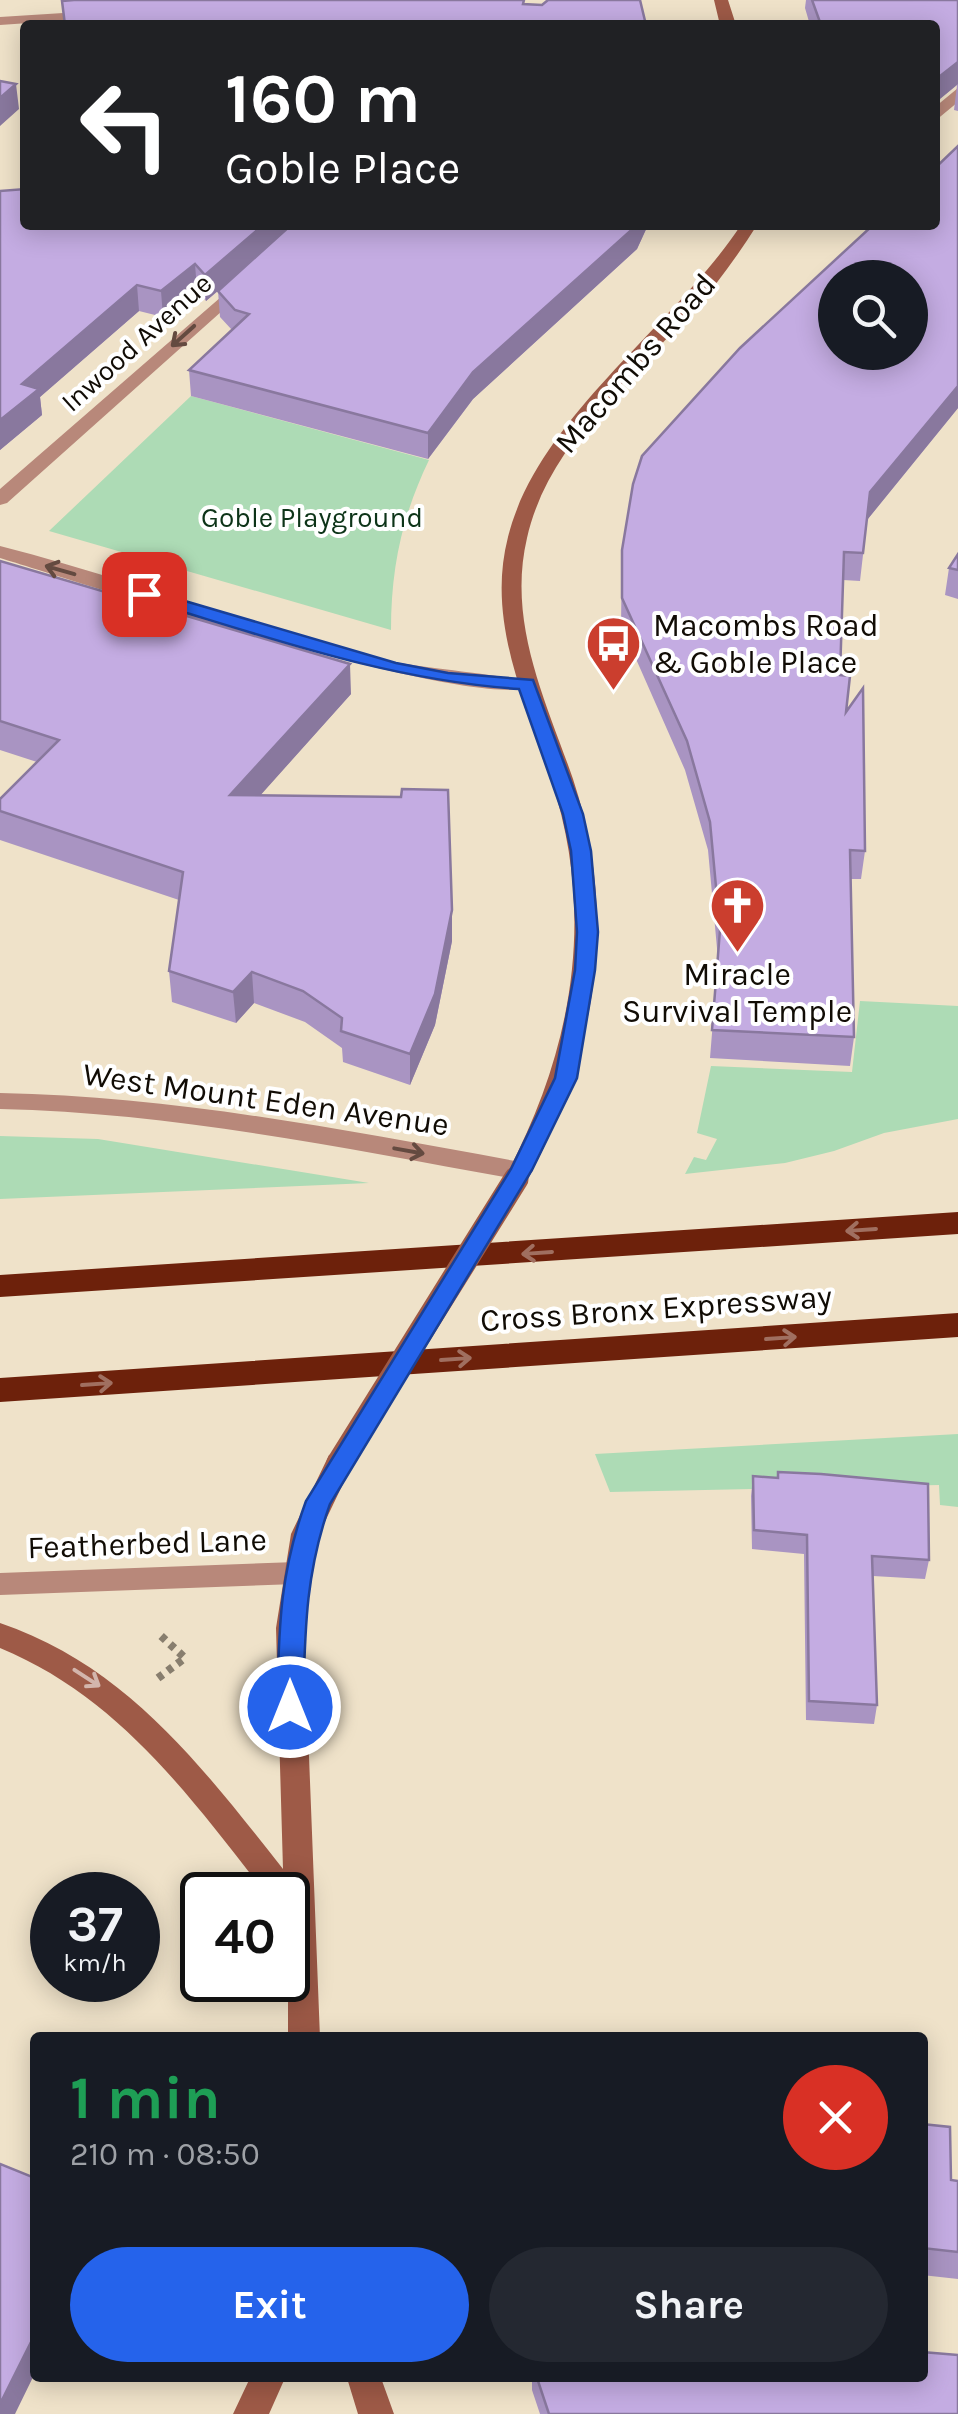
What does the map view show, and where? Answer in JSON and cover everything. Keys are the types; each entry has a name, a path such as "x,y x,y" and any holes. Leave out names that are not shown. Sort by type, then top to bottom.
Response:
{"highway":[{"name":"Cross Bronx Expressway","path":"0,1286 958,1222"},
{"path":"0,1274 188,1276"},
{"name":"Cross Bronx Expressway","path":"0,1390 958,1325"}],"street":[{"path":"0,21 115,14"},
{"path":"940,111 958,92"},
{"name":"Macombs Road","path":"291,1872 290,1628 296,1573 311,1517 340,1463 518,1175 566,1078 577,1030 587,932 581,851 573,814 513,641 510,594 517,538 531,494 558,447 680,317 749,230"},
{"name":"Inwood Avenue","path":"0,499 264,264"},
{"path":"0,552 394,668 448,679 526,684"},
{"name":"West Mount Eden Avenue","path":"0,1102 66,1103 178,1114 518,1175"},
{"name":"Featherbed Lane","path":"0,1584 296,1573"},
{"path":"0,1634 59,1659 132,1710 267,1872"},
{"name":"Macombs Road","path":"301,2002 303,2032"},
{"path":"251,2414 266,2382"},
{"path":"365,2382 376,2414"}],"path":[{"path":"153,1682 184,1658 160,1636"}],"green space":[{"name":"Goble Playground","path":"191,396 429,460 400,543 391,630 49,531"},
{"path":"860,1001 958,1006 958,1119 884,1133 785,1163 685,1174 694,1157 706,1160 717,1139 697,1133 711,1066 852,1072"},
{"path":"0,1136 98,1139 369,1183 0,1199"},
{"path":"958,1434 958,1507 940,1505 939,1485 610,1492 595,1454"}],"building":[{"path":"524,0 523,4 542,5 548,0 640,0 645,20 64,20 62,1"},
{"path":"812,0 958,0 958,62 940,76 940,20 819,20"},
{"path":"0,81 16,84 0,98"},
{"path":"958,146 958,386 870,492 863,553 844,552 840,675 850,676 846,712 863,688 865,851 850,850 854,1037 712,1030 720,930 710,822 687,741 622,598 622,550 642,456 740,348 818,276 818,370 928,370 928,260 835,260 868,230 940,230 940,163"},
{"path":"20,189 20,230 257,230 205,275 195,264 161,291 137,285 22,384 39,389 0,420 0,191"},
{"path":"285,230 631,230 473,372 428,433 189,370 249,314 235,310 218,291"},
{"path":"958,554 958,570 949,568"},
{"path":"0,561 350,664 230,795 401,797 402,789 448,790 452,910 435,994 410,1054 341,1031 342,1018 303,991 252,972 233,992 169,971 183,872 0,811 0,799 59,740 0,721"},
{"path":"778,1472 928,1484 929,1560 872,1556 877,1705 809,1701 807,1535 754,1530 753,1476 778,1478"},
{"path":"928,2125 950,2127 951,2180 958,2181 958,2252 928,2249"},
{"path":"0,2164 30,2176 30,2344 0,2404"},
{"path":"928,2352 958,2355 958,2414 549,2414 538,2382 928,2382"}],"place":[{"name":"Macombs Road & Goble Place","path":"614,692"},
{"name":"Miracle Survival Temple","path":"737,954"}],"route":[{"path":"144,594 422,675 526,684 573,814 581,851 586,891 585,970 566,1078 521,1170 318,1501 300,1551 292,1599 290,1707"}]}
